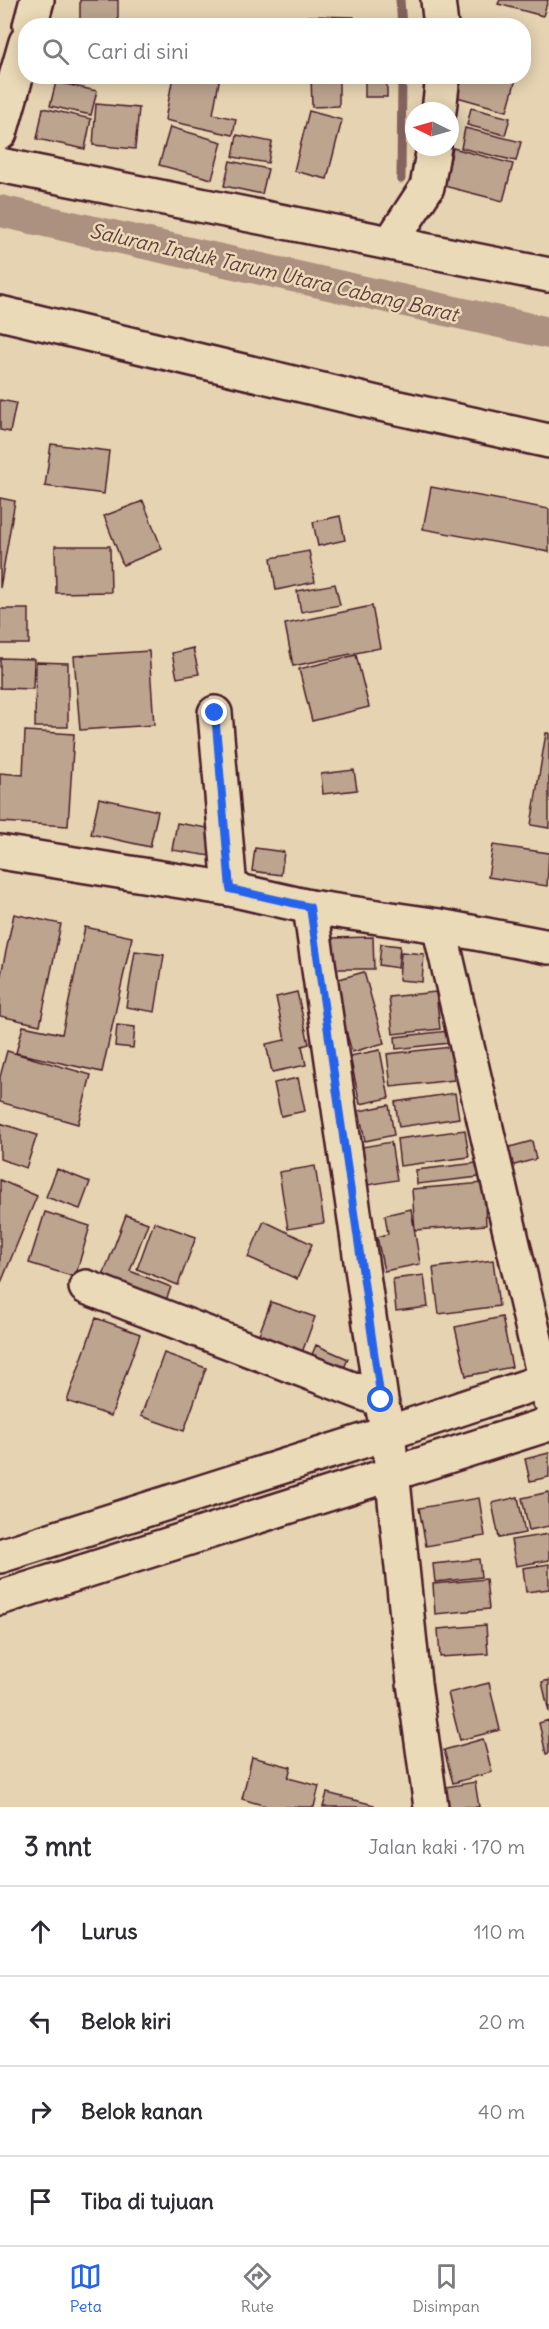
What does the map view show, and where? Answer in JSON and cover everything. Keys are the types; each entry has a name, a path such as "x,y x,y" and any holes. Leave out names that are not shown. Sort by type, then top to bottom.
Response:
{"street":[{"path":"32,18 37,0"},
{"path":"438,0 440,18"},
{"path":"0,133 18,70"},
{"path":"441,102 442,84"},
{"path":"391,242 427,188 432,156"},
{"path":"0,165 549,275"},
{"path":"0,313 385,405 549,441"},
{"path":"215,713 230,889"},
{"path":"0,852 230,889 310,907 440,926 549,947"},
{"path":"310,907 381,1400 388,1433 414,1683 431,1807"},
{"path":"0,1556 388,1433 547,1386 440,926"},
{"path":"86,1287 381,1400"},
{"path":"0,1598 549,1424"}],"building":[{"path":"80,0 118,0 118,18 80,18"},
{"path":"500,0 548,0 543,16 498,4"},
{"path":"309,16 354,17 354,18 309,18"},
{"path":"56,84 97,91 91,115 50,106"},
{"path":"172,84 219,84 213,114 236,119 233,135 165,120"},
{"path":"311,84 339,84 339,106 312,107"},
{"path":"365,84 387,84 387,97 365,97"},
{"path":"461,84 515,84 507,111 457,97"},
{"path":"96,104 139,108 135,149 93,145"},
{"path":"43,108 91,119 85,149 37,139"},
{"path":"471,108 510,118 505,135 467,125"},
{"path":"309,111 342,120 327,179 294,171"},
{"path":"170,127 222,142 212,179 159,165"},
{"path":"465,128 521,142 516,161 461,148"},
{"path":"237,135 272,142 268,163 233,157"},
{"path":"459,150 513,164 503,201 444,186 451,156 459,156"},
{"path":"230,161 268,169 262,194 224,186"},
{"path":"0,400 16,403 10,432 0,430"},
{"path":"51,444 109,451 104,494 45,486"},
{"path":"431,487 549,509 549,552 423,529"},
{"path":"0,498 15,501 0,588"},
{"path":"143,501 162,549 123,565 104,516"},
{"path":"340,516 345,540 318,546 313,522"},
{"path":"55,546 110,546 111,592 56,593"},
{"path":"309,551 315,582 276,590 271,558"},
{"path":"335,584 340,605 301,612 297,591"},
{"path":"372,606 380,648 293,666 285,624"},
{"path":"0,609 29,609 29,644 0,644"},
{"path":"193,648 199,674 177,678 172,653"},
{"path":"149,651 154,725 80,730 74,656"},
{"path":"356,655 369,707 312,721 299,669"},
{"path":"0,658 34,659 33,689 0,688"},
{"path":"36,662 68,663 68,727 35,727"},
{"path":"25,731 74,734 68,826 0,822 0,773 23,775"},
{"path":"546,733 549,733 549,828 531,825"},
{"path":"354,770 357,790 323,794 321,774"},
{"path":"99,798 158,811 150,847 91,834"},
{"path":"177,823 214,829 210,856 172,850"},
{"path":"493,845 549,853 547,886 488,877"},
{"path":"255,848 284,852 281,875 252,871"},
{"path":"14,914 61,924 40,1025 0,1016 0,979"},
{"path":"85,927 132,937 102,1072 16,1053 23,1026 62,1034"},
{"path":"373,937 374,969 330,969 330,938"},
{"path":"381,944 400,946 398,968 379,965"},
{"path":"135,951 164,955 155,1012 126,1007"},
{"path":"401,952 424,954 422,982 399,980"},
{"path":"364,972 384,1043 352,1052 332,981"},
{"path":"297,992 309,1044 302,1046 306,1065 272,1072 266,1044 285,1040 276,997"},
{"path":"436,992 440,1029 393,1034 389,997"},
{"path":"117,1025 135,1027 133,1048 115,1046"},
{"path":"448,1031 449,1043 396,1049 395,1037"},
{"path":"451,1047 454,1080 391,1087 387,1054"},
{"path":"380,1050 389,1098 360,1104 350,1056"},
{"path":"7,1051 91,1075 78,1124 0,1102 0,1077"},
{"path":"298,1078 305,1111 281,1116 274,1083"},
{"path":"455,1093 459,1118 399,1127 395,1102"},
{"path":"389,1105 394,1135 365,1141 359,1111"},
{"path":"0,1123 37,1135 26,1168 0,1159"},
{"path":"465,1130 469,1157 400,1166 397,1139"},
{"path":"532,1141 536,1159 511,1166 506,1148"},
{"path":"391,1142 397,1180 368,1185 362,1147"},
{"path":"477,1163 479,1177 417,1184 416,1170"},
{"path":"315,1166 324,1223 288,1229 279,1172"},
{"path":"57,1169 90,1182 80,1209 46,1197"},
{"path":"0,1180 37,1196 0,1285"},
{"path":"484,1183 486,1225 415,1230 412,1189"},
{"path":"411,1209 420,1264 384,1271 377,1237 388,1234 385,1215"},
{"path":"45,1212 90,1226 75,1277 29,1263"},
{"path":"126,1215 148,1223 130,1271 171,1287 163,1308 100,1284"},
{"path":"264,1221 312,1244 297,1279 248,1257"},
{"path":"154,1222 196,1237 178,1285 137,1269"},
{"path":"493,1260 499,1306 439,1314 433,1268"},
{"path":"424,1275 428,1307 396,1311 393,1279"},
{"path":"271,1302 315,1317 300,1358 256,1342"},
{"path":"502,1317 512,1367 466,1376 455,1327"},
{"path":"96,1318 140,1334 111,1416 67,1401"},
{"path":"316,1345 348,1359 340,1377 308,1364"},
{"path":"164,1353 206,1368 184,1431 141,1416"},
{"path":"549,1453 549,1477 530,1481 525,1459"},
{"path":"549,1492 549,1526 529,1530 522,1498"},
{"path":"518,1497 525,1533 499,1538 492,1503"},
{"path":"479,1498 485,1536 426,1546 419,1508"},
{"path":"549,1534 549,1560 516,1566 511,1540"},
{"path":"479,1559 481,1577 435,1582 433,1564"},
{"path":"549,1564 549,1589 526,1592 523,1568"},
{"path":"486,1579 489,1609 435,1614 433,1584"},
{"path":"486,1625 488,1654 440,1657 438,1629"},
{"path":"549,1680 549,1712 542,1682"},
{"path":"489,1683 500,1730 460,1740 448,1693"},
{"path":"549,1720 549,1753 546,1754 539,1723"},
{"path":"483,1739 492,1772 453,1783 444,1750"},
{"path":"252,1757 291,1767 288,1778 319,1786 314,1807 269,1807 242,1799"},
{"path":"475,1782 479,1807 437,1807 434,1789"},
{"path":"327,1793 374,1805 373,1807 323,1807"}],"waterway":[{"path":"400,0 401,18"},
{"path":"401,179 402,84"},
{"name":"Saluran Induk Tarum Utara Cabang Barat","path":"0,211 549,333"}],"route":[{"path":"215,713 230,889 310,907 381,1400"}]}
